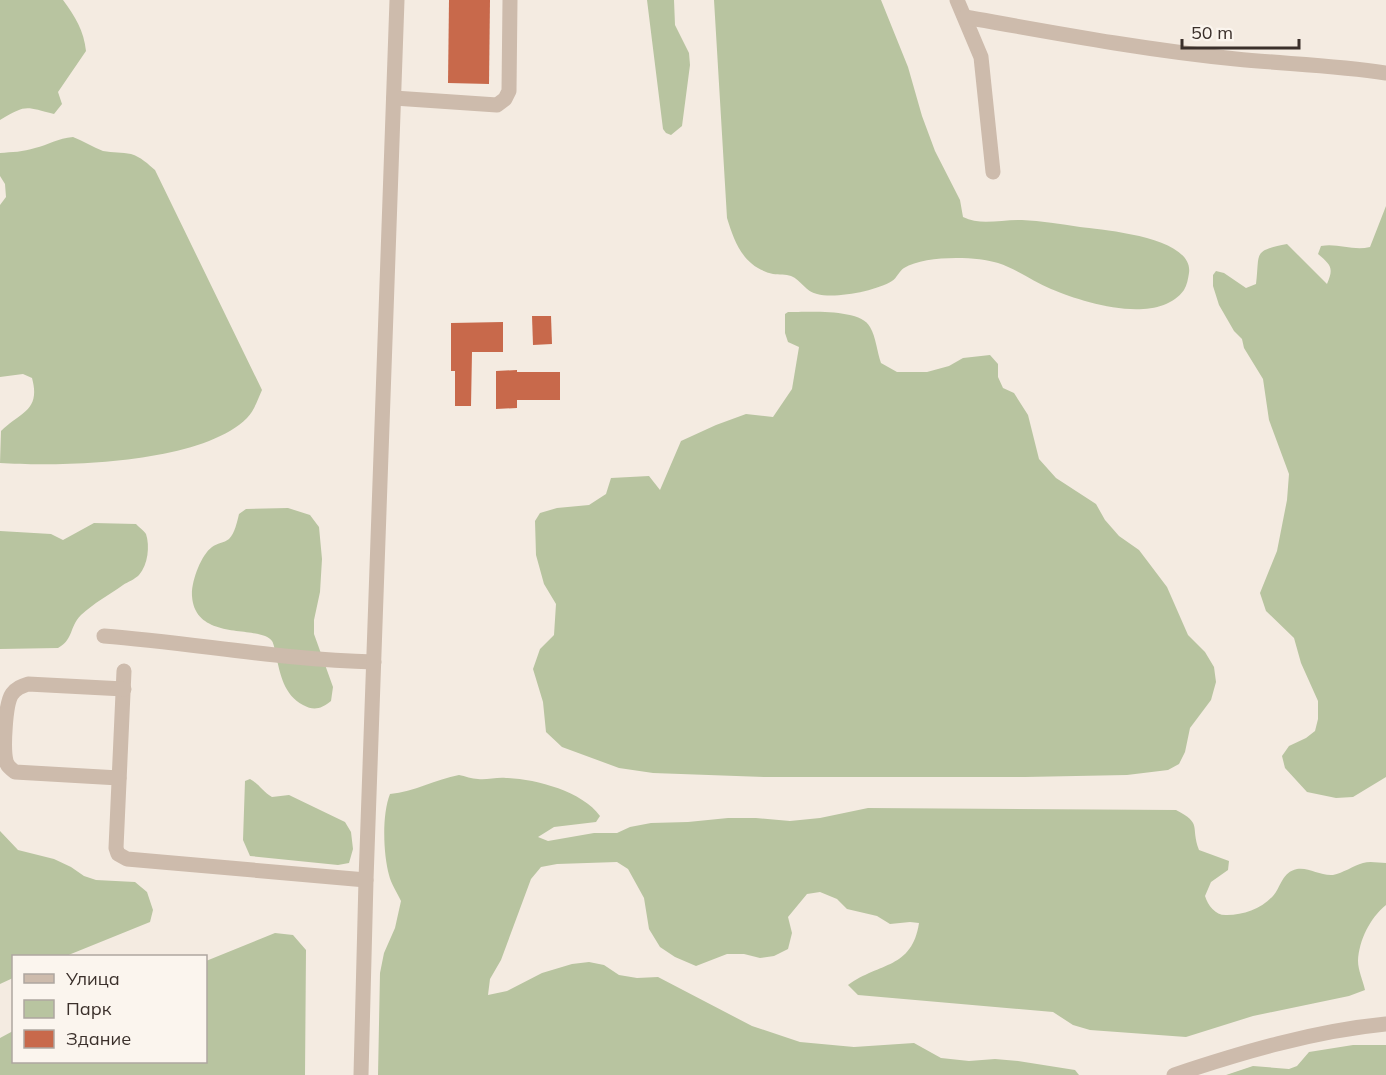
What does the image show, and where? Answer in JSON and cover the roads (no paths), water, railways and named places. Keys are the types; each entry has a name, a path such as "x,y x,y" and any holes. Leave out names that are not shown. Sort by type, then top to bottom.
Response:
{"street":[{"path":"361,1075 397,0"},
{"path":"394,98 497,105 505,99 509,91 510,0"},
{"path":"957,0 981,57 993,172"},
{"path":"965,17 1181,53 1386,73"},
{"path":"104,636 322,659 374,662"},
{"path":"124,671 116,848 118,854 122,857 366,880"},
{"path":"119,778 15,772 6,760 6,718 7,704 12,693 20,686 28,684 124,689"},
{"path":"1174,1075 1228,1057 1300,1038 1386,1024"}]}
